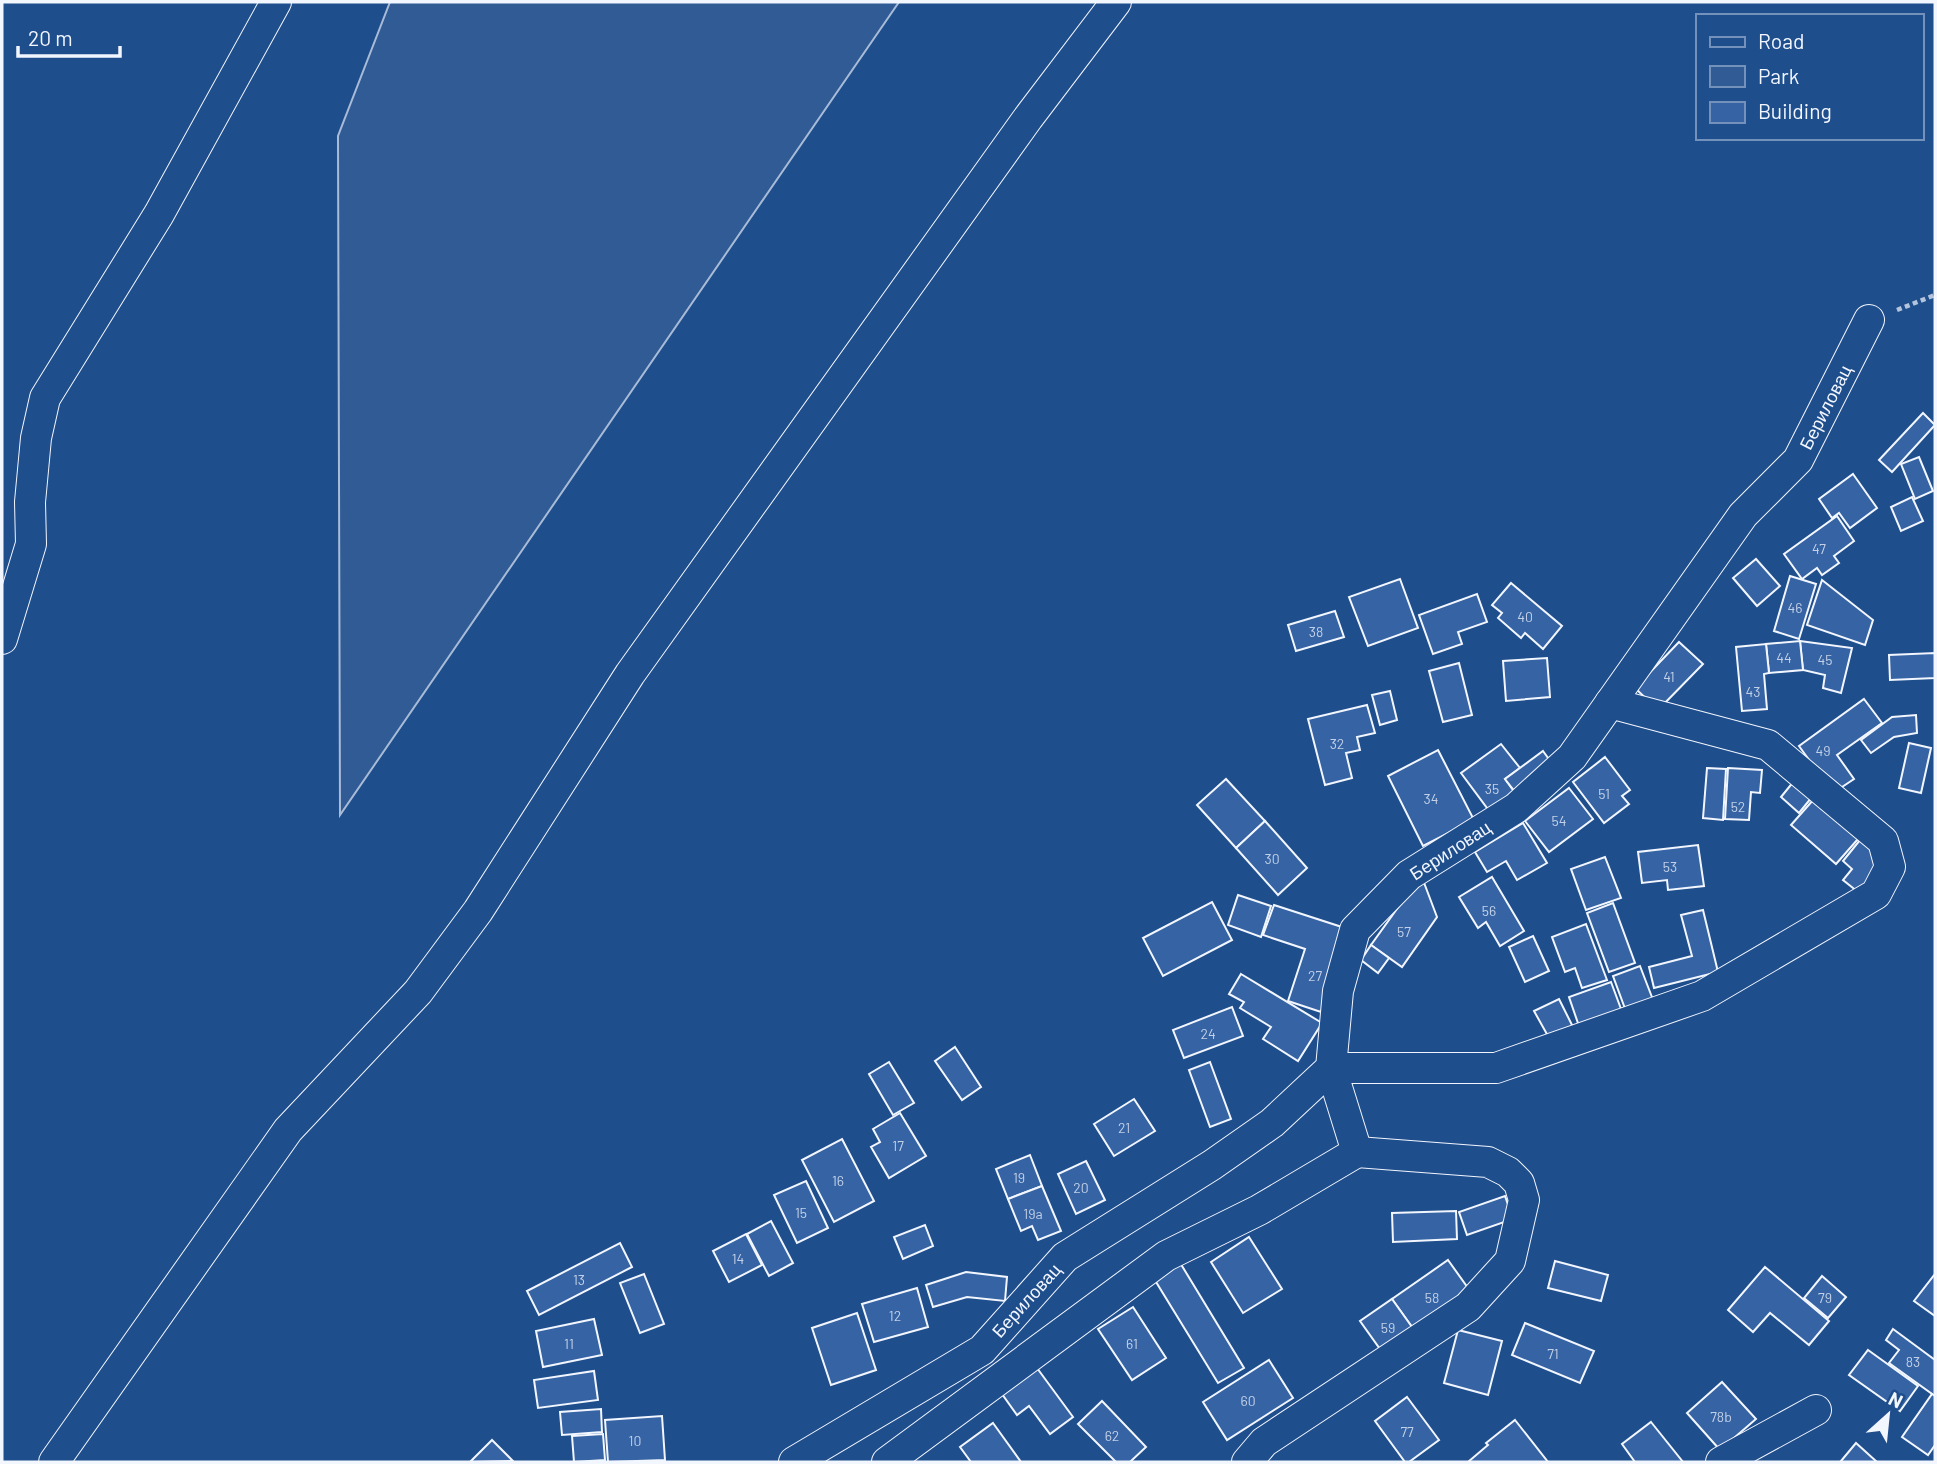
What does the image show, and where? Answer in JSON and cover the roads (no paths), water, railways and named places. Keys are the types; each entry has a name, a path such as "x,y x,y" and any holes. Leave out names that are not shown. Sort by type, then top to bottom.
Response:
{"street":[{"path":"2,639 30,544 30,502 36,438 45,398 159,214 276,2"},
{"path":"54,1462 288,1130 418,992 478,911 630,674 1020,129 1116,2"},
{"name":"Бериловац","path":"794,1462 982,1350 1065,1257 1212,1165 1272,1123 1331,1068 1338,991 1355,930 1409,876 1516,808 1572,757 1743,515 1798,460 1869,320"},
{"path":"1357,1152 1331,1068 1496,1068 1702,996 1876,894 1890,867 1883,841 1768,745 1611,703"},
{"path":"887,1462 1166,1256 1259,1210 1357,1152 1488,1162 1508,1172 1519,1183 1524,1200 1510,1261 1468,1307 1264,1442 1247,1462"},
{"path":"1721,1462 1816,1410"}]}
